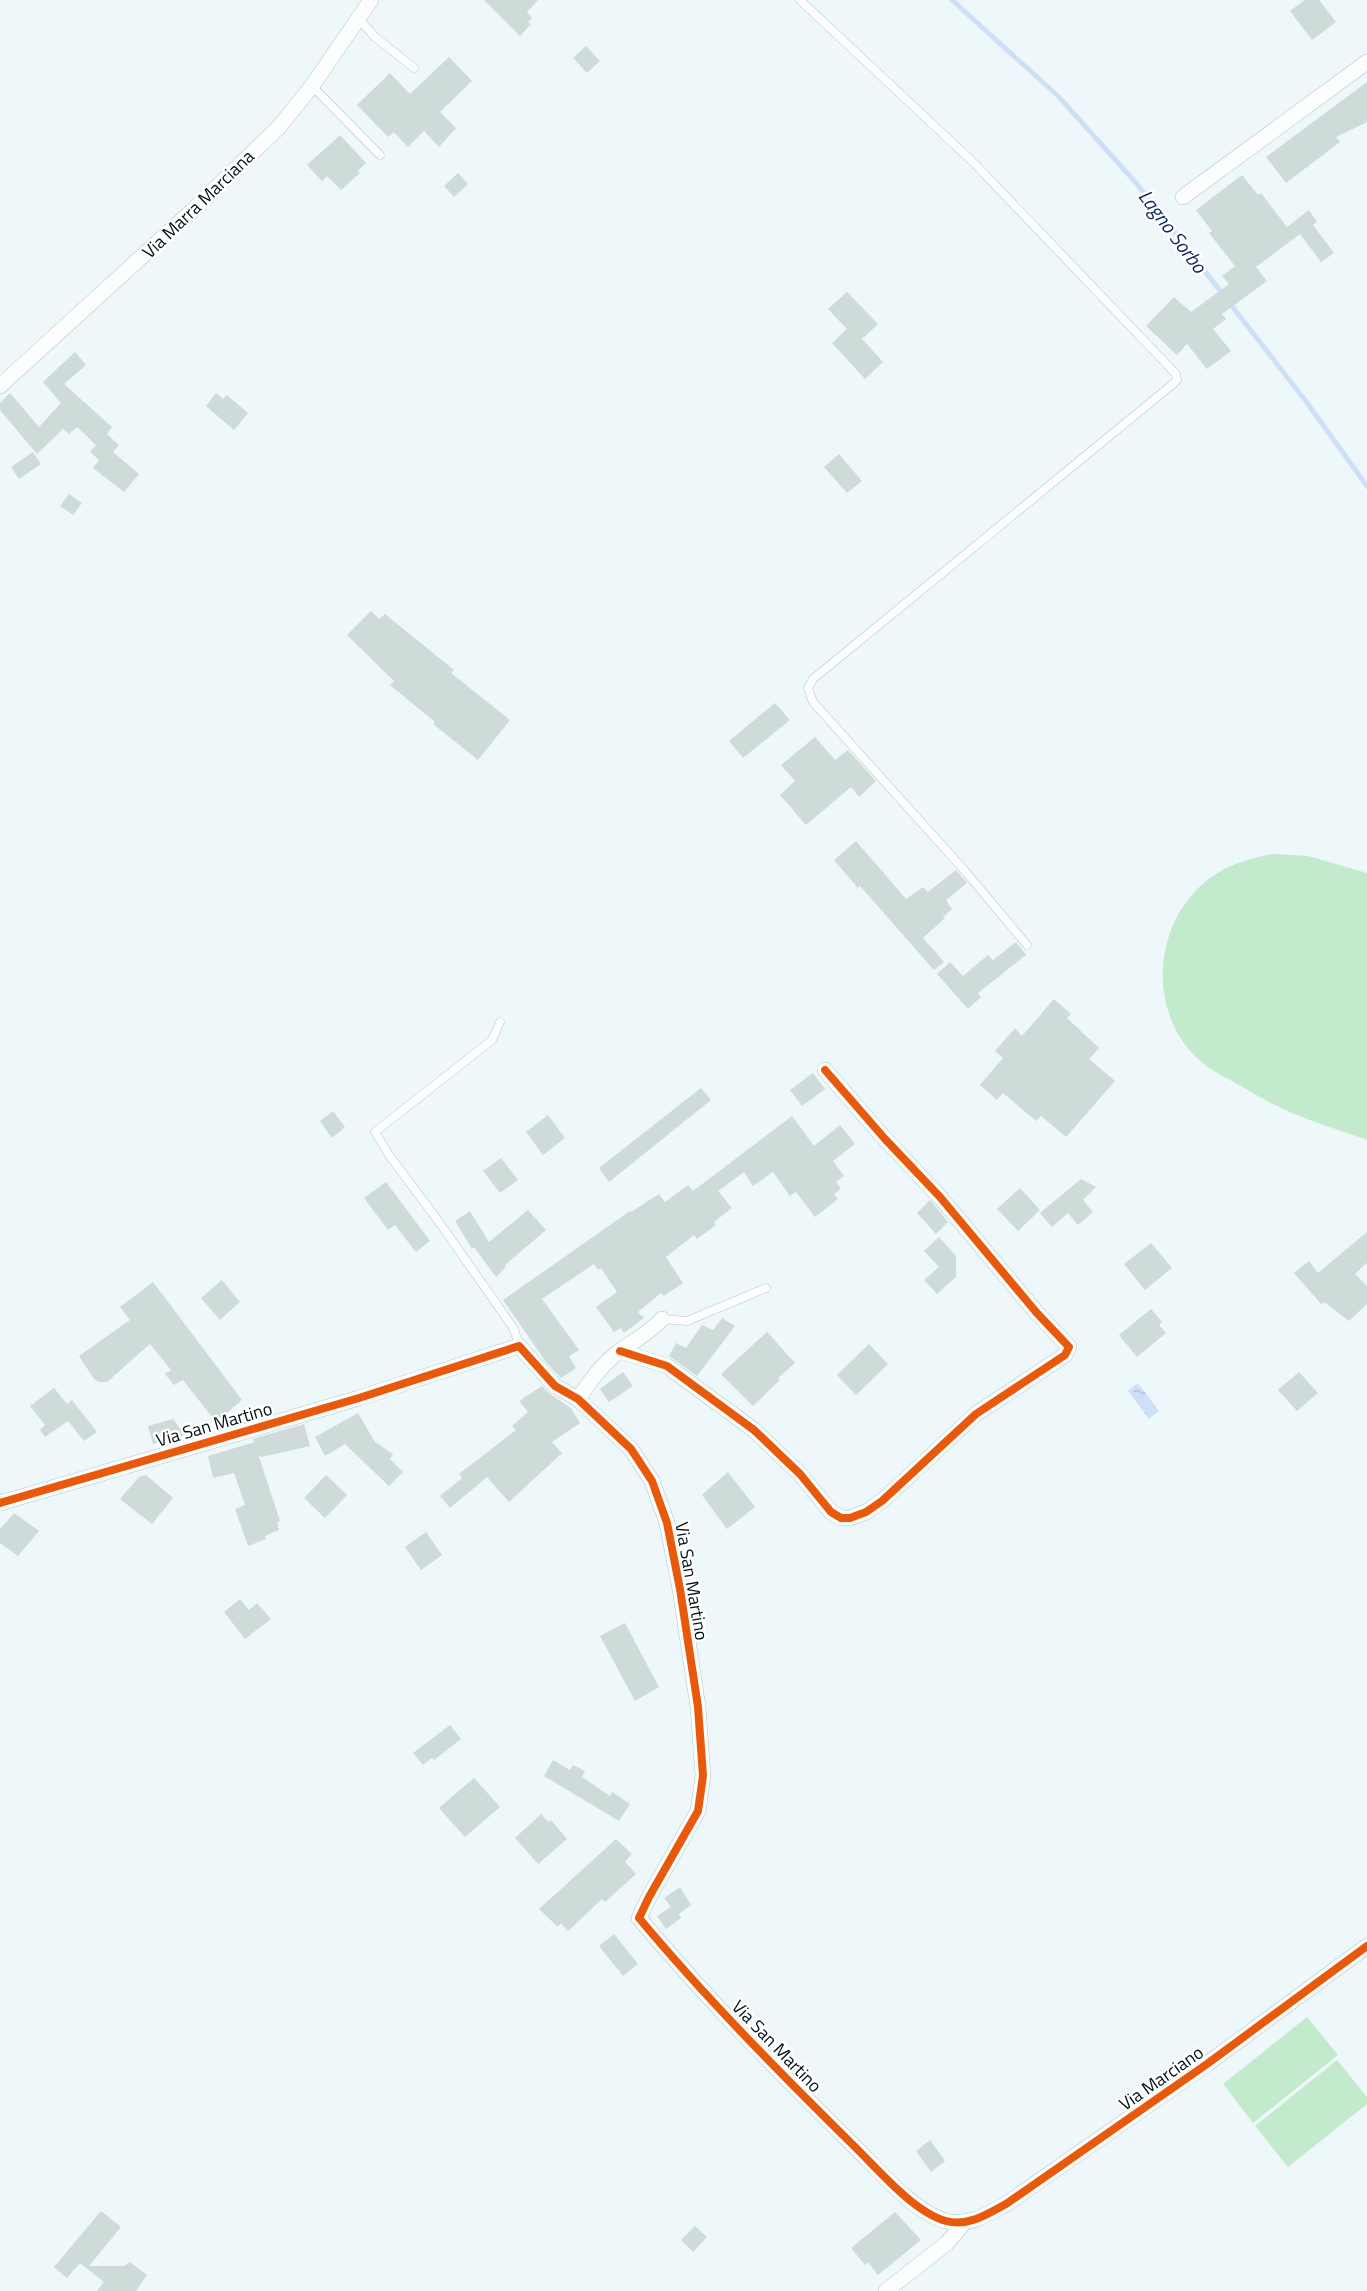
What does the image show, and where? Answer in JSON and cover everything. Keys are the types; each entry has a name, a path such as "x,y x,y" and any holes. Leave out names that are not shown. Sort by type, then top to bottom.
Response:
{"street":[{"name":"Via Marra Marciana","path":"0,386 194,209 279,127 312,86 371,0"},
{"path":"1184,197 1367,62"},
{"path":"620,1351 667,1366 754,1430 800,1474 831,1512 842,1518 850,1518 866,1512 882,1501 976,1414 1069,1351 1069,1347 1035,1312 940,1197 885,1139 825,1070"},
{"path":"578,1399 598,1370 620,1351 652,1330 662,1319"},
{"name":"Via San Martino","path":"0,1503 359,1398 519,1346 555,1386 578,1399 631,1449 652,1481 668,1523 698,1707 703,1776 698,1811 639,1918 686,1973 796,2089 905,2195 933,2217 949,2222 964,2223"},
{"name":"Via Marciano","path":"964,2223 981,2218 1016,2197 1188,2078 1367,1946"},
{"path":"886,2291 947,2243 964,2223"}],"lane":[{"path":"800,0 973,162 1176,374 1177,380 1173,384 813,679 808,688 813,702 965,871 1027,945"},
{"path":"359,19 375,37 414,68"},
{"path":"312,86 380,155"},
{"path":"500,1022 492,1040 375,1132 389,1155 514,1329 519,1346"},
{"path":"662,1319 687,1321 766,1288"}],"green space":[{"path":"1273,854 1308,856 1367,873 1367,1140 1288,1111 1213,1071 1198,1059 1181,1039 1170,1016 1164,992 1163,966 1167,941 1177,917 1191,896 1217,873 1240,862"},
{"path":"1307,2017 1338,2055 1253,2123 1223,2084"},
{"path":"1337,2060 1367,2097 1367,2104 1288,2167 1255,2126"}],"water":[{"path":"1138,1383 1159,1411 1149,1419 1128,1391"}],"building":[{"path":"484,0 538,0 527,12 532,18 528,22 531,24 520,36"},
{"path":"1305,0 1319,0 1336,22 1312,40 1290,11"},
{"path":"586,46 600,61 587,73 573,58"},
{"path":"449,57 472,81 440,112 456,128 439,147 424,131 408,147 394,132 388,137 357,105 390,73 410,94"},
{"path":"1367,82 1367,122 1336,137 1340,142 1286,183 1266,157"},
{"path":"340,135 366,163 358,171 360,173 341,190 327,176 322,181 307,165"},
{"path":"458,173 468,184 454,197 444,186"},
{"path":"1242,175 1258,195 1261,193 1287,227 1309,210 1317,222 1313,225 1334,253 1321,262 1300,234 1256,267 1267,281 1222,314 1226,319 1213,329 1231,351 1207,369 1187,344 1177,355 1146,326 1174,297 1191,312 1229,284 1222,276 1235,266 1209,233 1212,231 1196,210"},
{"path":"847,292 878,324 862,339 883,362 865,379 832,343 847,329 828,309"},
{"path":"75,352 86,365 64,384 112,427 107,434 119,445 113,452 139,474 124,492 93,468 99,460 90,452 96,445 77,427 69,434 63,429 37,454 0,410 0,403 10,393 39,427 61,403 43,382"},
{"path":"216,393 223,399 227,395 248,413 234,430 206,406"},
{"path":"33,452 41,464 19,479 11,467"},
{"path":"839,454 862,481 847,493 824,467"},
{"path":"69,494 82,503 73,515 60,506"},
{"path":"371,611 379,619 385,614 454,670 451,673 510,720 478,760 390,685 394,681 347,635"},
{"path":"775,703 790,720 743,758 729,741"},
{"path":"815,737 835,760 848,750 876,781 859,797 851,787 806,825 780,795 795,781 781,765"},
{"path":"856,841 906,899 923,887 928,892 956,870 967,883 946,900 952,909 923,938 944,962 934,970 834,860"},
{"path":"1016,942 1026,955 978,993 981,997 968,1009 937,974 950,962 963,976 988,955 993,960"},
{"path":"1054,999 1071,1014 1067,1018 1099,1048 1089,1059 1115,1081 1066,1137 1041,1116 1036,1121 1003,1093 997,1100 980,1085 1003,1058 995,1051 1015,1028 1022,1036"},
{"path":"813,1073 825,1089 802,1106 790,1090"},
{"path":"701,1088 711,1100 609,1182 599,1168"},
{"path":"333,1111 345,1127 332,1138 320,1121"},
{"path":"548,1115 565,1138 543,1155 526,1132"},
{"path":"792,1116 814,1146 840,1125 855,1144 833,1161 844,1176 836,1182 841,1189 834,1194 838,1199 815,1217 796,1192 790,1196 773,1172 753,1186 744,1172 718,1191 732,1208 714,1222 716,1225 697,1239 694,1235 666,1257 683,1283 664,1296 661,1293 638,1312 644,1318 624,1333 621,1328 614,1332 596,1307 617,1292 601,1268 598,1270 594,1264 542,1299 579,1350 569,1356 576,1368 561,1378 546,1362 503,1300 630,1211 659,1194 665,1202 688,1185 693,1191"},
{"path":"501,1158 518,1180 500,1193 483,1171"},
{"path":"1081,1179 1096,1187 1083,1200 1093,1212 1078,1225 1068,1213 1052,1227 1040,1213"},
{"path":"386,1182 430,1241 416,1252 395,1225 388,1230 364,1198"},
{"path":"1020,1188 1040,1210 1018,1231 997,1209"},
{"path":"930,1200 948,1222 936,1234 917,1213"},
{"path":"528,1210 546,1230 505,1265 506,1267 496,1277 474,1247 472,1249 455,1221 470,1211 489,1242"},
{"path":"1367,1232 1367,1263 1355,1274 1367,1286 1367,1304 1349,1321 1324,1302 1321,1304 1294,1273 1309,1261 1318,1273"},
{"path":"939,1237 956,1256 956,1277 937,1294 924,1280 939,1267 924,1251"},
{"path":"1151,1243 1172,1268 1145,1290 1124,1264"},
{"path":"222,1280 240,1302 220,1320 201,1298"},
{"path":"153,1282 242,1400 216,1422 183,1380 174,1385 165,1374 171,1370 150,1344 107,1382 94,1379 79,1356 130,1320 120,1307"},
{"path":"1151,1309 1162,1322 1159,1325 1166,1333 1137,1357 1119,1335"},
{"path":"722,1318 735,1326 697,1376 669,1356 676,1343 686,1348 702,1325 713,1330"},
{"path":"767,1332 795,1363 753,1406 721,1374"},
{"path":"869,1344 888,1364 856,1395 837,1375"},
{"path":"623,1372 633,1386 609,1402 600,1389"},
{"path":"1299,1372 1318,1393 1297,1411 1278,1390"},
{"path":"542,1386 571,1408 580,1423 552,1442 562,1453 509,1502 487,1477 450,1508 440,1496 462,1478 459,1474 516,1430 512,1426 528,1412 519,1401"},
{"path":"54,1388 67,1404 72,1400 97,1432 84,1441 68,1421 45,1437 40,1430 45,1425 30,1406"},
{"path":"358,1413 375,1442 393,1454 390,1459 403,1472 389,1486 345,1444 325,1456 315,1437"},
{"path":"173,1419 185,1435 153,1444 148,1426"},
{"path":"304,1424 310,1446 261,1457 258,1454 280,1521 277,1522 279,1530 265,1536 266,1539 248,1546 235,1509 245,1505 234,1473 213,1478 208,1456 255,1442 252,1439"},
{"path":"728,1472 755,1507 727,1529 702,1495"},
{"path":"146,1475 173,1498 152,1524 120,1499 139,1477"},
{"path":"326,1475 347,1495 325,1518 304,1498"},
{"path":"14,1513 39,1531 18,1556 0,1543 0,1529"},
{"path":"426,1532 442,1555 421,1570 405,1547"},
{"path":"240,1599 249,1610 257,1603 271,1619 245,1639 224,1612"},
{"path":"625,1623 659,1687 635,1701 600,1636"},
{"path":"450,1725 461,1739 434,1760 432,1758 423,1765 413,1753"},
{"path":"553,1760 570,1770 573,1765 585,1771 582,1777 610,1796 612,1792 630,1804 619,1821 544,1776"},
{"path":"474,1778 500,1807 465,1837 439,1808"},
{"path":"541,1814 548,1822 551,1820 567,1839 538,1864 515,1838"},
{"path":"616,1839 632,1854 625,1862 636,1874 605,1902 602,1899 568,1931 561,1923 558,1927 539,1909"},
{"path":"680,1887 691,1905 679,1914 681,1918 666,1929 657,1916 671,1907 664,1898"},
{"path":"614,1934 638,1964 623,1976 599,1946"},
{"path":"930,2140 945,2161 931,2172 916,2151"},
{"path":"101,2211 121,2227 89,2266 124,2266 130,2262 147,2275 136,2291 97,2291 104,2282 80,2263 67,2278 54,2267"},
{"path":"895,2212 921,2240 878,2275 868,2262 865,2265 851,2248"},
{"path":"695,2226 707,2237 693,2252 681,2240"}],"waterway":[{"name":"Lagno Sorbo","path":"952,0 1058,96 1137,184 1305,400 1367,486"}],"cycle path":[{"path":"620,1351 667,1366 754,1430 800,1474 831,1512 841,1518 850,1518 866,1512 882,1501 976,1414 1065,1355 1069,1347 1036,1312 940,1197 885,1139 825,1070"},
{"path":"0,1503 359,1398 519,1346 555,1386 578,1399 631,1449 652,1481 667,1523 680,1589 698,1707 703,1776 698,1811 639,1918 742,2033 884,2177 921,2209 946,2221 970,2221 1006,2204 1207,2064 1367,1946"}]}
